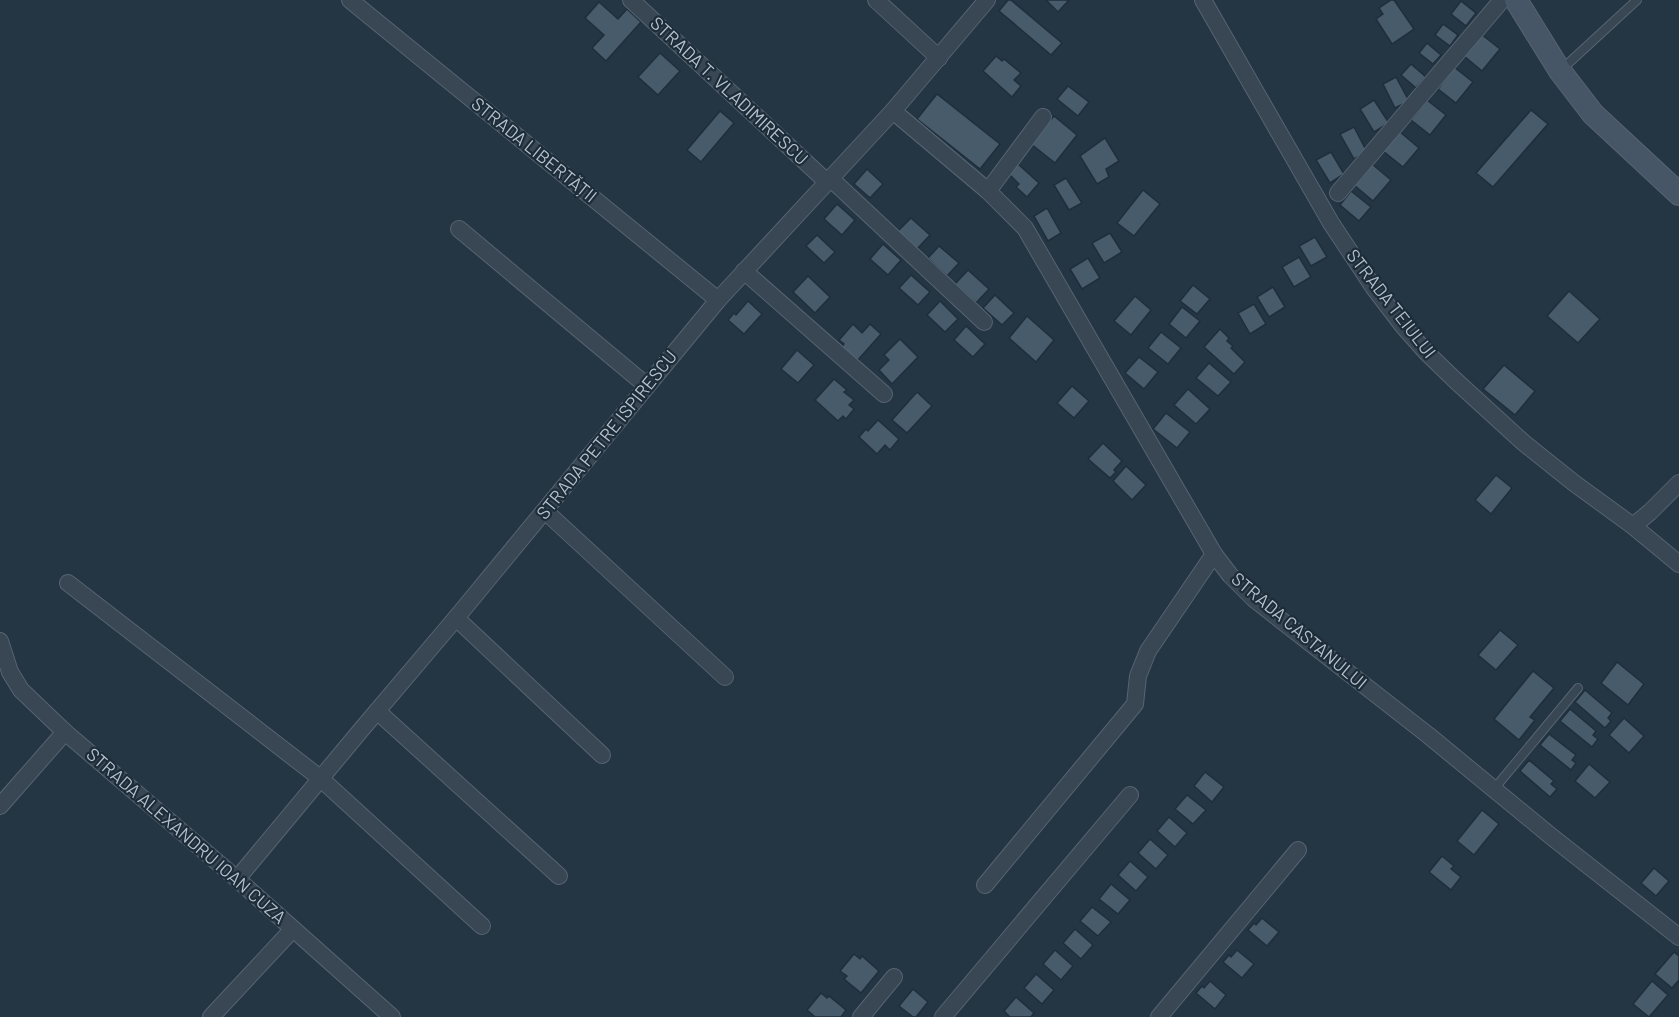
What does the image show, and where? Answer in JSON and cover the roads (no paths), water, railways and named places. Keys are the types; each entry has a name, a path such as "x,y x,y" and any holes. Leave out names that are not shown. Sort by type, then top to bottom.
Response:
{"main road":[{"path":"1516,0 1560,71 1593,114 1679,194"}],"street":[{"name":"STRADA LIBERTĂȚII","path":"350,0 718,300"},
{"name":"STRADA T. VLADIMIRESCU","path":"630,0 984,322"},
{"path":"876,0 939,58"},
{"name":"STRADA PETRE ISPIRESCU","path":"237,879 718,300 893,111 987,0"},
{"name":"STRADA TEIULUI","path":"1203,0 1331,223 1374,288 1403,326 1455,381 1524,443 1679,564"},
{"path":"1338,193 1502,0"},
{"name":"STRADA CASTANULUI","path":"893,111 988,191 1025,228 1214,554 1230,575 1254,599 1428,735 1679,937"},
{"path":"988,191 1043,117"},
{"path":"459,229 647,386"},
{"path":"744,272 884,394"},
{"path":"1633,526 1679,483"},
{"path":"545,511 725,677"},
{"path":"985,885 1135,704 1138,676 1148,651 1214,554"},
{"path":"68,583 320,778 482,926"},
{"path":"456,618 602,755"},
{"name":"STRADA ALEXANDRU IOAN CUZA","path":"0,641 10,672 21,690 65,732 237,879 392,1017"},
{"path":"377,711 559,876"},
{"path":"0,806 65,732"},
{"path":"943,1017 1130,795"},
{"path":"1159,1017 1298,850"},
{"path":"211,1017 292,929"},
{"path":"861,1017 894,977"}],"lane":[{"path":"1560,71 1637,0"},
{"path":"1494,789 1578,688"}]}
